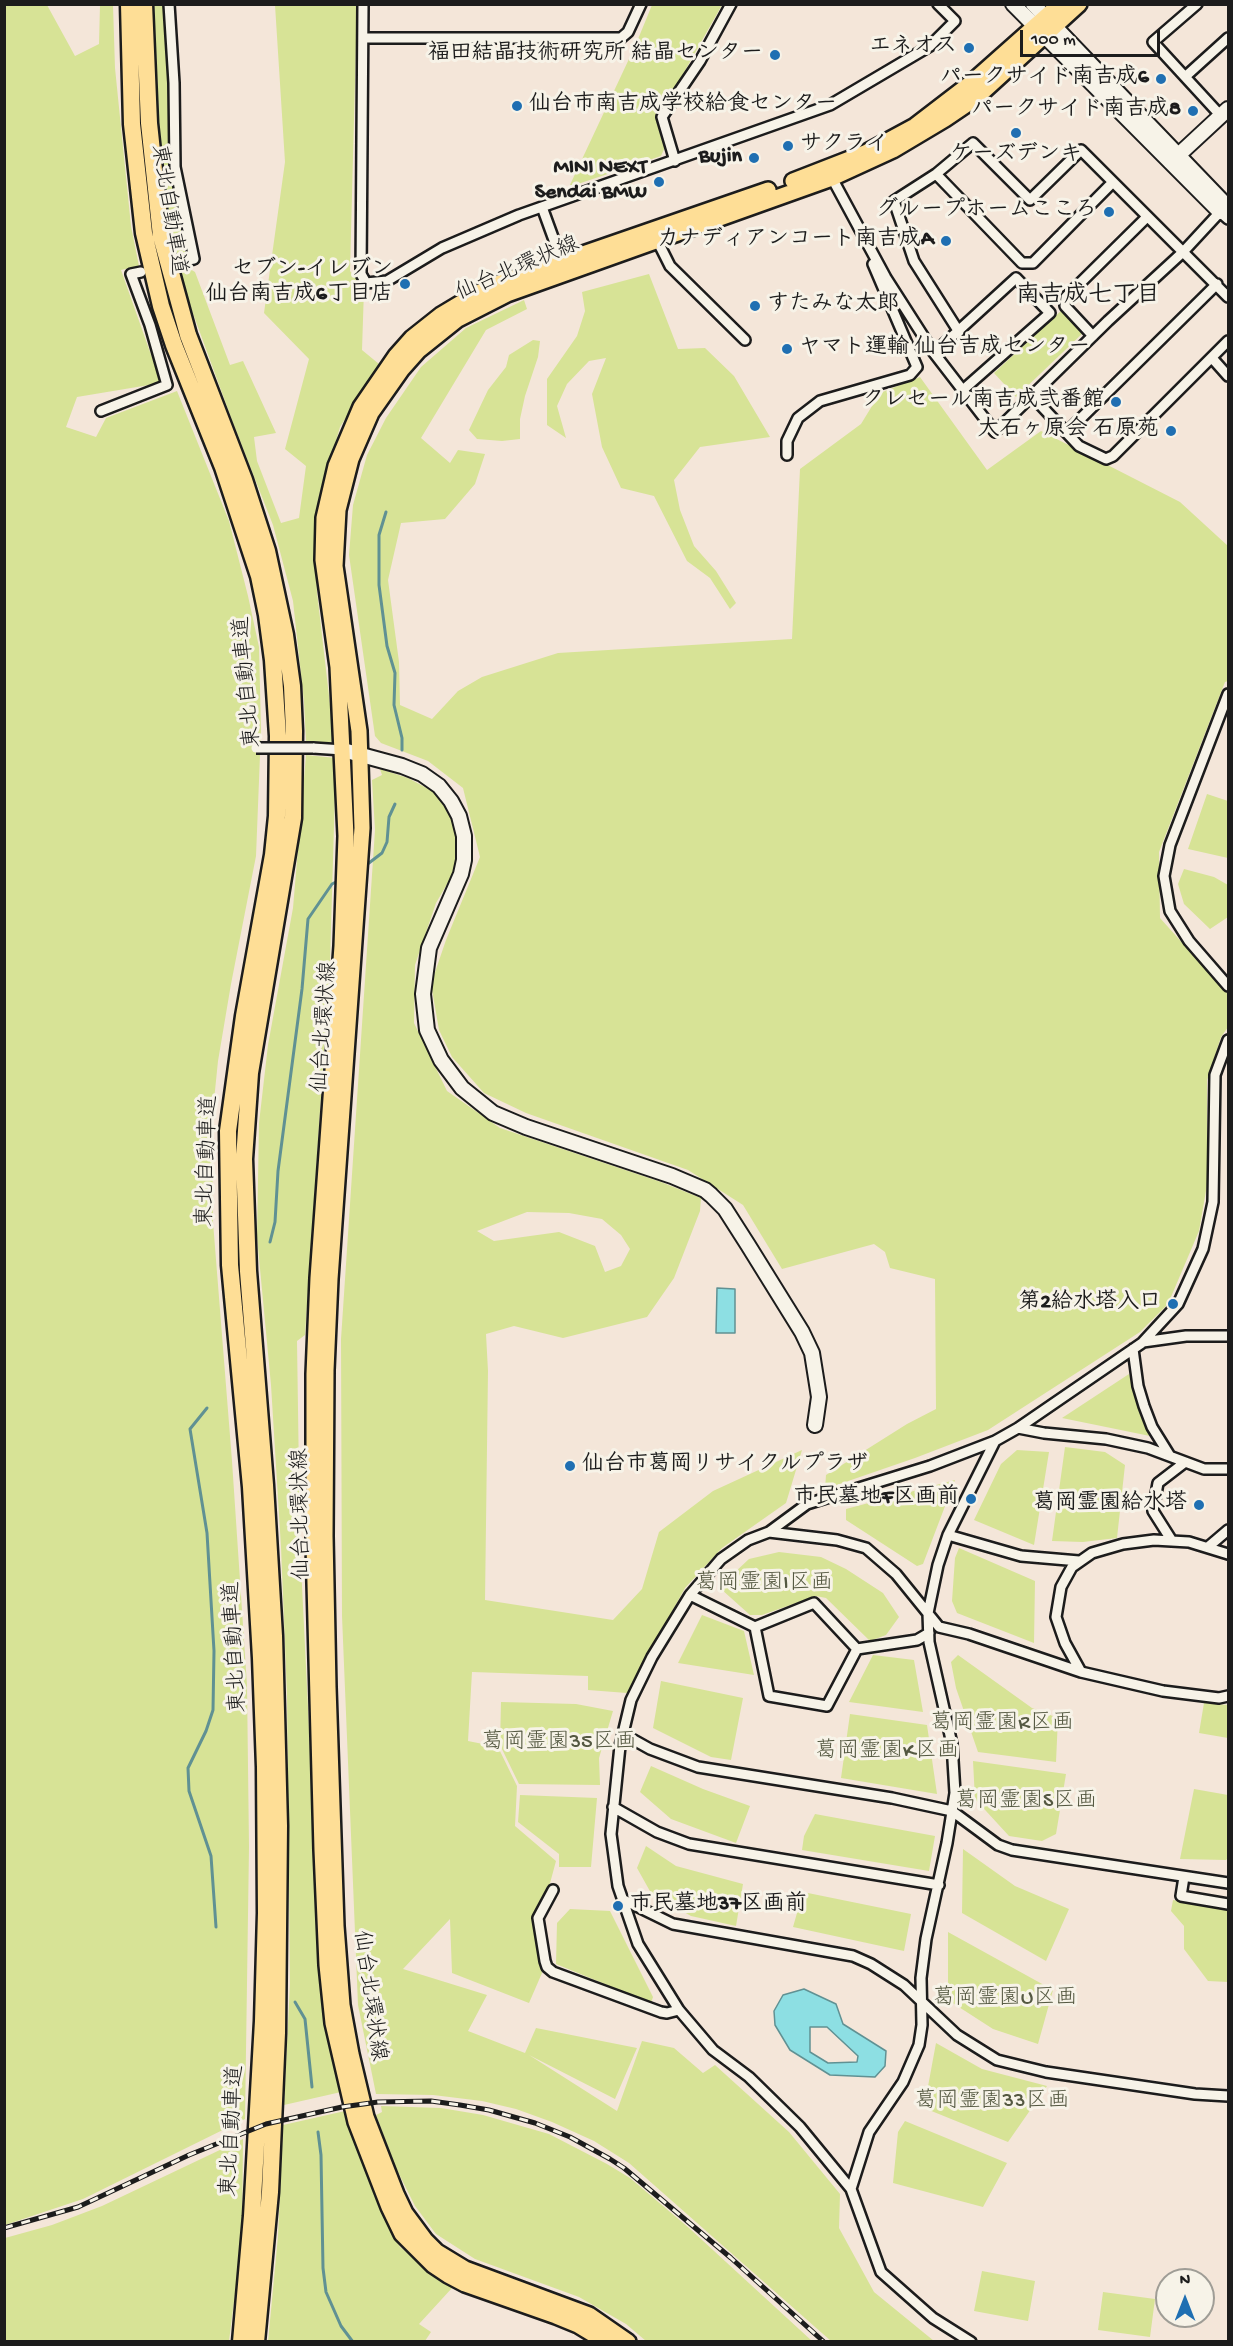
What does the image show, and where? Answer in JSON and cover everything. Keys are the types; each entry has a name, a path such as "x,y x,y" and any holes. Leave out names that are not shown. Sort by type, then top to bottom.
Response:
{"highway":[{"name":"東北自動車道","path":"129,4 133,135 144,233 161,306 223,467 259,576 273,660 278,736 278,794 273,855 244,1016 228,1131 230,1254 252,1498 261,1658 265,1790 263,2021 252,2216 241,2342"},
{"name":"東北自動車道","path":"144,4 149,134 161,236 188,335 244,480 267,551 285,635 292,686 293,818 250,1073 244,1159 248,1271 265,1485 273,1624 279,1826 277,2033 270,2192 256,2342"}],"main road":[{"name":"仙台北環状線","path":"628,2342 589,2315 465,2269 437,2252 425,2240 405,2213 377,2146 366,2117 346,2032 336,1926 328,1675 325,1412 329,1291 362,828 360,753 352,669 335,566 336,532 343,485 351,459 371,413 386,390 410,360 458,319 507,294 832,178 893,150 976,98 1045,27 1060,4"},
{"name":"仙台北環状線","path":"606,2342 578,2325 465,2284 448,2275 433,2265 402,2234 356,2122 335,2033 329,1992 324,1911 313,1462 318,1278 338,1005 346,836 338,667 325,582 323,540 331,484 350,428 371,389 412,338 441,315 499,283 799,179 865,153 915,126 1045,27 1079,4"}],"street":[{"path":"169,4 174,82 175,167 194,259 177,262"},
{"path":"363,4 361,274 366,283 387,281 442,248 542,207 831,105 930,46 955,21 938,4"},
{"path":"363,38 621,38 628,32 641,4"},
{"path":"675,160 662,117 700,61 731,4"},
{"path":"832,178 871,250 934,353 995,432 1093,336 1224,216 1174,159 1045,27 1013,4"},
{"path":"1033,4 1045,27"},
{"path":"1174,159 1225,113 1153,42 1197,4"},
{"path":"1186,76 1228,38"},
{"path":"958,332 914,261 894,201 936,174 973,144 1030,200 1081,150 1228,297"},
{"path":"936,174 1022,263 1032,263 1113,182"},
{"path":"542,207 562,262"},
{"path":"1093,336 1065,306 1066,297 1147,216"},
{"path":"657,240 670,266 745,340"},
{"path":"787,454 788,441 798,418 820,401 910,375 917,368 873,264 871,250"},
{"path":"101,411 167,385 150,325 131,274 141,272"},
{"path":"934,353 1016,278 1050,313 963,389"},
{"path":"1067,432 1216,284"},
{"path":"1032,396 1079,446 1106,459 1113,456 1228,341"},
{"path":"1212,358 1228,376"},
{"path":"1228,694 1170,845 1164,876 1170,911 1189,940 1228,986"},
{"path":"256,748 313,748 360,753 422,774 439,786 451,801 462,826 465,847 461,874 429,948 424,974 424,1013 434,1048 441,1060 462,1088 493,1113 526,1127 672,1176 705,1190 711,1195 725,1209 802,1332 812,1353 819,1398 815,1425"},
{"path":"971,2342 933,2318 881,2272 851,2189 800,2127 749,2078 713,2050 679,2010 638,1944 618,1886 610,1834 623,1734 631,1700 652,1657 690,1595 721,1559 748,1540 769,1532 807,1504 930,1466 995,1441 1018,1428 1143,1342 1178,1304 1203,1249 1213,1202 1215,1075 1224,1065 1228,1040"},
{"path":"1143,1342 1186,1336 1228,1336"},
{"path":"1133,1349 1138,1386 1144,1406 1157,1435 1170,1456"},
{"path":"1018,1428 1106,1439 1148,1448 1204,1469 1226,1469 1228,1479"},
{"path":"851,2189 869,2132 903,2082 919,2045 922,2025 921,1978 926,1939 939,1885 955,1793 952,1744 939,1694 928,1613 938,1565 948,1535 995,1441"},
{"path":"1172,1541 1153,1511 1158,1483 1184,1463"},
{"path":"1208,1547 1228,1530"},
{"path":"769,1532 837,1540 866,1548 896,1574 939,1627 969,1634 1081,1672 1162,1691 1220,1698 1228,1696"},
{"path":"948,1535 1021,1556 1079,1561"},
{"path":"1081,1672 1065,1643 1056,1617 1061,1587 1072,1567 1079,1561 1092,1553 1123,1544 1154,1540 1189,1542 1228,1554"},
{"path":"690,1595 755,1627 814,1603 857,1648"},
{"path":"755,1627 769,1696 827,1706 857,1648"},
{"path":"857,1648 917,1640 929,1633"},
{"path":"623,1734 650,1749 698,1767 892,1798 952,1811 998,1845 1012,1850 1228,1883"},
{"path":"613,1807 657,1832 689,1844 939,1885"},
{"path":"1184,1877 1181,1896 1228,1904"},
{"path":"553,1890 538,1918 544,1961 553,1972 661,2012 679,2010"},
{"path":"622,1899 673,1924 853,1956 871,1964 904,1985 957,2035 981,2052 1005,2063 1046,2072 1195,2094 1228,2096"}],"green space":[{"path":"4,5 47,5 75,56 99,44 100,5 113,5 115,68 131,226 139,266 121,270 161,383 77,397 66,427 96,437 106,418 177,391 229,521 248,596 259,647 261,730 256,856 218,1061 212,1120 213,1222 247,1685 249,1847 245,2119 83,2199 5,2225"},
{"path":"154,5 167,5 170,151 189,249 186,256 176,258 161,166"},
{"path":"275,5 357,5 350,271 364,289 362,350 379,364 340,427 315,514 317,592 334,739 330,743 306,741 293,601 273,525 191,308 179,267 185,266 195,272 230,365 243,361 276,433 254,437 257,461 281,523 299,518 306,466 285,449 309,359 264,313 285,162"},
{"path":"652,5 722,5 678,83 658,112 665,147 661,156 569,187 636,44"},
{"path":"649,274 678,349 705,348 734,376 770,437 700,447 674,480 680,510 694,546 716,571 736,603 730,609 710,578 687,561 654,496 621,488 602,447 592,394 606,358 589,361 567,384 557,406 566,438 547,425 547,379 577,336 585,311 582,292"},
{"path":"524,300 527,309 486,330 421,438 450,463 458,450 485,454 475,484 445,519 401,523 388,580 399,662 400,705 432,719 458,691 482,677 558,653 792,639 800,469 861,424 880,393 920,377 987,470 1041,431 1180,502 1228,546 1228,681 1225,682 1159,852 1160,918 1228,994 1228,1027 1221,1037 1207,1080 1207,1185 1199,1231 1168,1304 1140,1332 988,1430 825,1489 826,1475 907,1424 936,1409 935,1279 890,1268 885,1252 874,1244 782,1269 743,1205 688,1170 526,1113 484,1093 452,1057 439,1030 431,984 446,940 480,857 463,788 428,761 381,743 375,736 349,555 353,505 367,455 386,418 421,367 466,328"},
{"path":"1063,309 1084,332 1016,397 994,373"},
{"path":"533,340 540,341 538,357 525,396 520,419 520,439 502,441 477,439 469,430 488,390 506,367 509,355"},
{"path":"306,755 336,758 330,962 305,1335 297,1341 300,1545 322,1992 341,2092 284,2105 290,1984 287,1695 271,1385 257,1237 259,1123 268,1045 293,908"},
{"path":"380,769 408,778 434,792 443,802 452,821 457,843 457,860 450,879 436,903 415,965 414,1023 447,1091 500,1128 661,1182 701,1198 700,1211 674,1278 647,1317 563,1338 514,1326 486,1334 488,1371 485,1600 613,1620 642,1589 659,1532 713,1491 802,1450 786,1503 722,1548 685,1588 627,1693 588,1690 588,1676 472,1672 468,1741 498,1747 517,1786 515,1826 556,1861 549,1887 534,1917 542,1973 529,2003 452,1973 450,1919 403,1969 487,1995 468,2031 525,2053 536,2028 637,2048 615,2099 529,2055 617,2111 642,2041 674,2048 703,2073 715,2065 789,2132 840,2194 839,2228 874,2292 934,2341 831,2341 629,2163 594,2141 552,2122 516,2109 482,2101 433,2095 376,2094 358,2005 342,1616 341,1339 375,830 372,780 382,775","holes":["527,1212 569,1213 602,1219 621,1235 630,1249 621,1266 605,1272 595,1246 559,1232 494,1241 477,1231"]},
{"path":"1207,794 1228,801 1228,858 1188,849"},
{"path":"1184,869 1214,877 1228,885 1228,917 1210,929 1184,904 1178,884"},
{"path":"1129,1374 1150,1436 1062,1418"},
{"path":"1065,1447 1105,1452 1125,1465 1117,1538 1083,1542 1052,1541"},
{"path":"1017,1450 1049,1452 1034,1545 974,1520 1001,1464"},
{"path":"955,1480 923,1564 917,1566 846,1520 846,1509"},
{"path":"959,1548 1035,1581 1034,1643 957,1613 952,1601 955,1558"},
{"name":"葛岡霊園I区画","path":"779,1552 821,1557 846,1569 883,1593 899,1617 886,1635 870,1641 826,1598 816,1596 762,1615 750,1615 721,1589 749,1559"},
{"path":"702,1615 744,1631 754,1675 678,1663"},
{"path":"873,1655 914,1660 923,1712 849,1702"},
{"name":"葛岡霊園R区画","path":"958,1655 1032,1708 1058,1718 1056,1762 978,1752 956,1688 951,1662"},
{"path":"661,1681 743,1698 731,1760 711,1757 653,1728"},
{"name":"葛岡霊園35区画","path":"501,1702 576,1704 613,1711 599,1758 600,1785 519,1784 500,1745"},
{"path":"1204,1703 1228,1705 1228,1738 1199,1733"},
{"name":"葛岡霊園K区画","path":"850,1714 927,1725 937,1794 841,1778"},
{"name":"葛岡霊園S区画","path":"973,1761 1066,1774 1056,1834 1042,1841 1009,1836 975,1799"},
{"path":"651,1766 703,1789 750,1806 736,1843 671,1819 640,1792"},
{"path":"1194,1789 1228,1795 1228,1858 1226,1860 1180,1859"},
{"path":"520,1795 597,1798 591,1867 559,1867 559,1854 518,1822"},
{"path":"815,1814 935,1836 929,1871 802,1850 804,1836"},
{"path":"646,1846 676,1866 743,1884 736,1926 691,1916 651,1893 637,1868"},
{"path":"963,1849 1015,1886 1069,1909 1046,1961 962,1913"},
{"path":"803,1892 911,1914 904,1951 793,1927"},
{"path":"1173,1900 1228,1910 1228,1982 1208,1981 1184,1949 1184,1926 1171,1911"},
{"path":"570,1909 610,1911 653,1997 651,2003 556,1964 557,1923"},
{"name":"葛岡霊園U区画","path":"948,1932 1053,1990 1038,2044 993,2029 948,2000"},
{"name":"葛岡霊園33区画","path":"936,2043 982,2069 1047,2086 1008,2142 924,2108"},
{"path":"381,2106 441,2108 483,2115 549,2134 607,2164 630,2178 689,2228 812,2341 646,2341 626,2324 579,2297 475,2259 436,2234 415,2206 396,2168 376,2115 382,2112"},
{"path":"345,2111 368,2179 400,2247 452,2288 419,2324 431,2332 425,2341 268,2342 278,2236 283,2125"},
{"path":"905,2121 1007,2163 983,2207 893,2183 898,2132"},
{"path":"243,2139 242,2238 229,2341 5,2342 5,2238 52,2225 102,2206"},
{"path":"982,2271 1035,2281 1028,2321 974,2311"},
{"path":"1103,2292 1155,2299 1150,2337 1098,2330"}],"water":[{"path":"717,1288 735,1289 735,1333 716,1333"},
{"path":"804,1989 836,2004 843,2024 886,2051 885,2066 875,2077 830,2075 790,2050 775,2025 774,2011 783,1995","holes":["810,2027 827,2027 858,2056 857,2062 828,2063 810,2052"]}],"waterway":[{"path":"386,512 379,535 379,585 387,646 395,673 394,705 402,738 402,750"},
{"path":"365,866 382,853 387,842 389,817 395,804"},
{"path":"270,1242 275,1222 278,1171 302,989 308,919 332,884 338,881"},
{"path":"207,1408 190,1429 207,1533 214,1651 213,1710 206,1731 188,1768 189,1791 211,1856 216,1927"},
{"path":"295,2002 305,2019 312,2087"},
{"path":"318,2132 321,2155 323,2268 326,2292 341,2326 353,2342"}],"railway":[{"path":"4,2228 78,2207 189,2155 266,2124 342,2107 378,2102 431,2101 460,2105 489,2110 535,2123 570,2137 624,2168 731,2258 824,2342"}],"place":[{"name":"エネオス","path":"969,48"},
{"name":"福田結晶技術研究所 結晶センター","path":"775,55"},
{"name":"パークサイド南吉成6","path":"1161,79"},
{"name":"仙台市南吉成学校給食センター","path":"517,106"},
{"name":"パークサイド南吉成8","path":"1193,111"},
{"name":"ケーズデンキ","path":"1016,133"},
{"name":"サクライ","path":"788,146"},
{"name":"Bujin","path":"754,158"},
{"name":"MINI NEXT Sendai BMW","path":"659,182"},
{"name":"グループホームこころ","path":"1109,212"},
{"name":"カナディアンコート南吉成A","path":"946,241"},
{"name":"セブン-イレブン 仙台南吉成6丁目店","path":"405,284"},
{"name":"すたみな太郎","path":"755,306"},
{"name":"ヤマト運輸 仙台吉成センター","path":"787,349"},
{"name":"クレセール南吉成弐番館","path":"1116,402"},
{"name":"大石ヶ原会 石原苑","path":"1171,431"},
{"name":"第2給水塔入口","path":"1173,1304"},
{"name":"仙台市葛岡リサイクルプラザ","path":"570,1466"},
{"name":"市民墓地F区画前","path":"971,1499"},
{"name":"葛岡霊園給水塔","path":"1199,1505"},
{"name":"市民墓地37区画前","path":"618,1906"}],"district":[{"name":"南吉成七丁目","path":"1088,297"}]}
